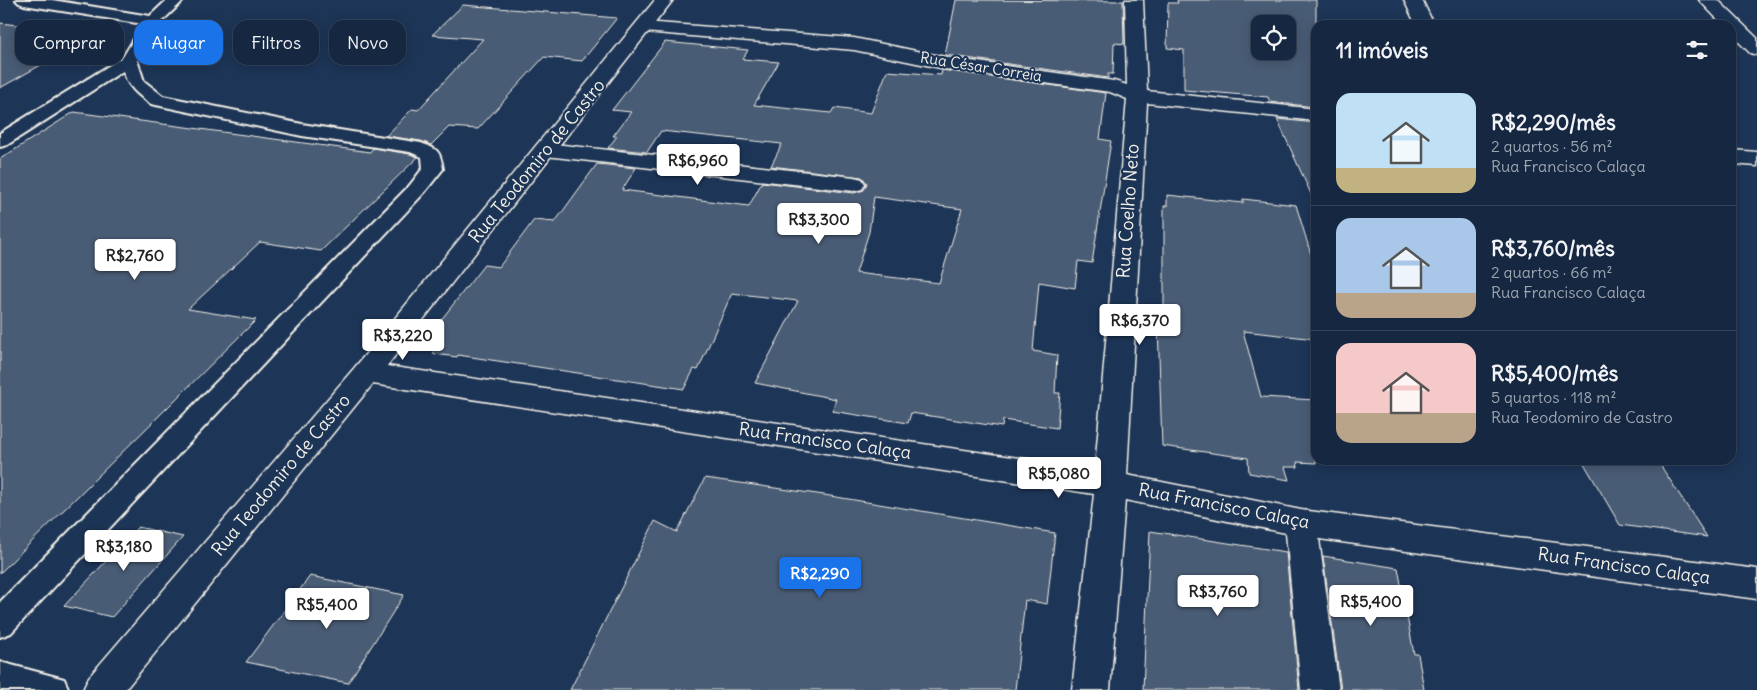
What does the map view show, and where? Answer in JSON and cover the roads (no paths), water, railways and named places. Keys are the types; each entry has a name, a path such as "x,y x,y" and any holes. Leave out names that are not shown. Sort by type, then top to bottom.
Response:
{"street":[{"name":"Rua Teodomiro de Castro","path":"102,690 366,373 664,0"},
{"name":"Rua Coelho Neto","path":"1091,690 1111,484 1111,454 1136,96 1134,0"},
{"path":"1413,0 1423,20"},
{"path":"1708,0 1728,20"},
{"name":"Rua César Correia","path":"644,27 854,44 950,64 1114,87 1136,96 1311,114"},
{"path":"1736,28 1757,49"},
{"path":"545,150 854,184"},
{"path":"1736,157 1757,158"},
{"name":"Rua Francisco Calaça","path":"366,373 1111,484 1301,523 1757,584"},
{"path":"1301,523 1320,690"}],"lane":[{"path":"24,0 148,20"},
{"path":"155,20 176,0"},
{"path":"0,141 129,60 134,52"},
{"path":"0,623 417,189 432,169 431,154 414,147 302,130 157,100 142,90 132,80 129,60"},
{"path":"0,677 53,690"}]}
